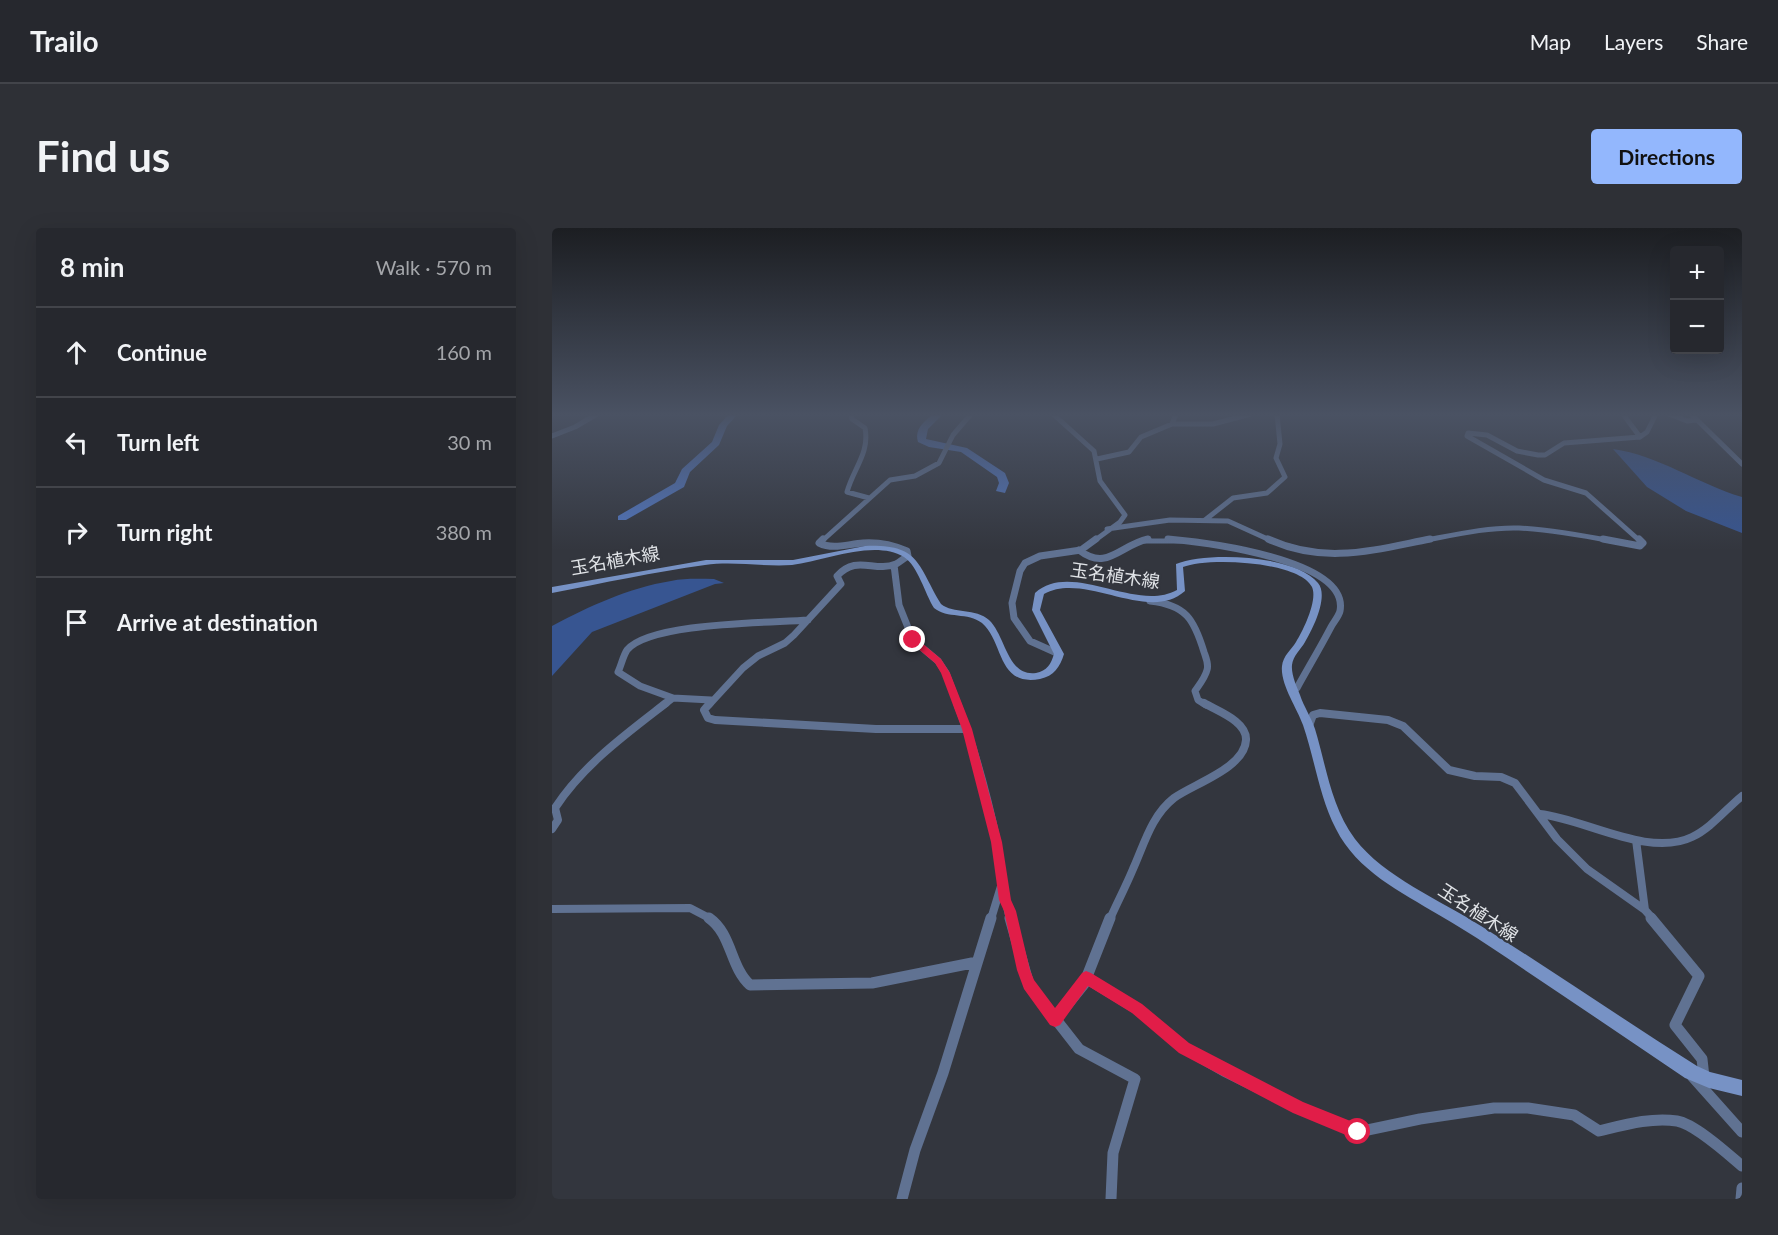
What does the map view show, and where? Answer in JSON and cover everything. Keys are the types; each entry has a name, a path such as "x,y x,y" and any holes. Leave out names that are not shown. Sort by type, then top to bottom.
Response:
{"main road":[{"name":"玉名植木線","path":"552,590 726,560 795,562 834,554 873,550 895,550 908,556"},
{"path":"908,556 913,560 937,606 942,610 979,618 988,623 1009,665 1021,676 1033,678 1047,675 1052,670 1059,654"},
{"name":"玉名植木線","path":"1059,654 1036,610 1035,602 1039,593 1046,589 1065,584 1077,584 1145,600 1177,597 1182,587 1179,566 1191,560 1272,563 1309,578 1317,586 1317,598 1311,623 1290,657 1287,668 1293,691 1309,726 1319,771 1338,822 1350,842 1367,862 1462,921 1691,1072 1704,1078 1742,1088"}],"street":[{"path":"861,459 849,484 848,492 869,498"},
{"path":"941,459 939,463 915,476 890,480 819,543 827,546 879,544 898,547 907,551 908,556 894,565 852,565 842,569 837,576 841,584 808,620 785,643 758,656 743,668 704,710 708,718 715,720 876,729 967,729"},
{"path":"1059,654 1030,641 1014,618 1013,594 1024,563 1043,555 1079,550 1123,519 1124,513 1100,481 1097,459"},
{"path":"1205,520 1233,498 1267,493 1285,477 1277,459"},
{"path":"1107,529 1170,520 1234,523 1279,544 1328,555 1356,553 1474,531 1517,528 1569,533 1640,546 1643,543 1586,494 1575,488 1544,480 1508,459"},
{"path":"1079,550 1088,557 1099,560 1138,541 1149,539 1190,541 1253,552 1305,567 1322,578 1337,591 1341,606 1297,688 1293,691"},
{"path":"894,565 899,605 913,640 938,661 946,673 967,729 997,842 1002,881 1023,970 1029,985 1078,1049 1135,1079 1119,1123 1113,1148 1111,1199"},
{"path":"1055,1020 1086,978 1104,931 1135,867 1146,833 1157,816 1171,799 1229,767 1242,754 1247,741 1246,732 1241,725 1198,700 1195,691 1207,671 1207,661 1197,626 1183,610 1159,601 1145,600"},
{"path":"711,700 673,698 640,686 618,672 627,650 640,642 674,629 734,623 771,624 808,620"},
{"path":"552,829 558,820 555,808 562,793 625,736 673,698"},
{"path":"1309,726 1313,715 1320,713 1388,720 1403,726 1449,770 1475,776 1501,777 1515,783 1557,839 1587,869 1645,910 1699,976 1675,1025 1702,1059 1704,1078"},
{"path":"1540,814 1557,814 1636,840 1665,843 1692,837 1742,796"},
{"path":"1636,840 1645,910"},
{"path":"902,1199 915,1150 943,1073 1002,881"},
{"path":"552,909 690,908 706,914 722,930 741,979 750,985 835,986 874,983 951,964 977,962"},
{"path":"1086,978 1137,1009 1184,1048 1214,1065 1299,1108 1358,1132 1420,1119 1494,1108 1528,1108 1574,1115 1599,1131 1637,1122 1679,1121 1705,1136 1742,1166"},
{"path":"1691,1072 1692,1079 1742,1131"},
{"path":"1741,1199 1742,1188"}],"shaded area":[{"path":"1622,459 1652,459 1742,497 1742,533 1686,511 1647,487"},
{"path":"714,579 724,583 715,584 592,632 552,676 552,626 595,605 640,588 676,580"}],"waterway":[{"path":"622,518 680,485 685,471 698,459"},
{"path":"976,459 1001,475 1004,483 1001,491"}],"route":[{"path":"913,640 938,661 946,673 967,729 997,842 1005,900 1010,911 1023,970 1029,985 1055,1020 1084,984 1086,978 1137,1009 1184,1048 1224,1071 1299,1108 1358,1132"}]}
